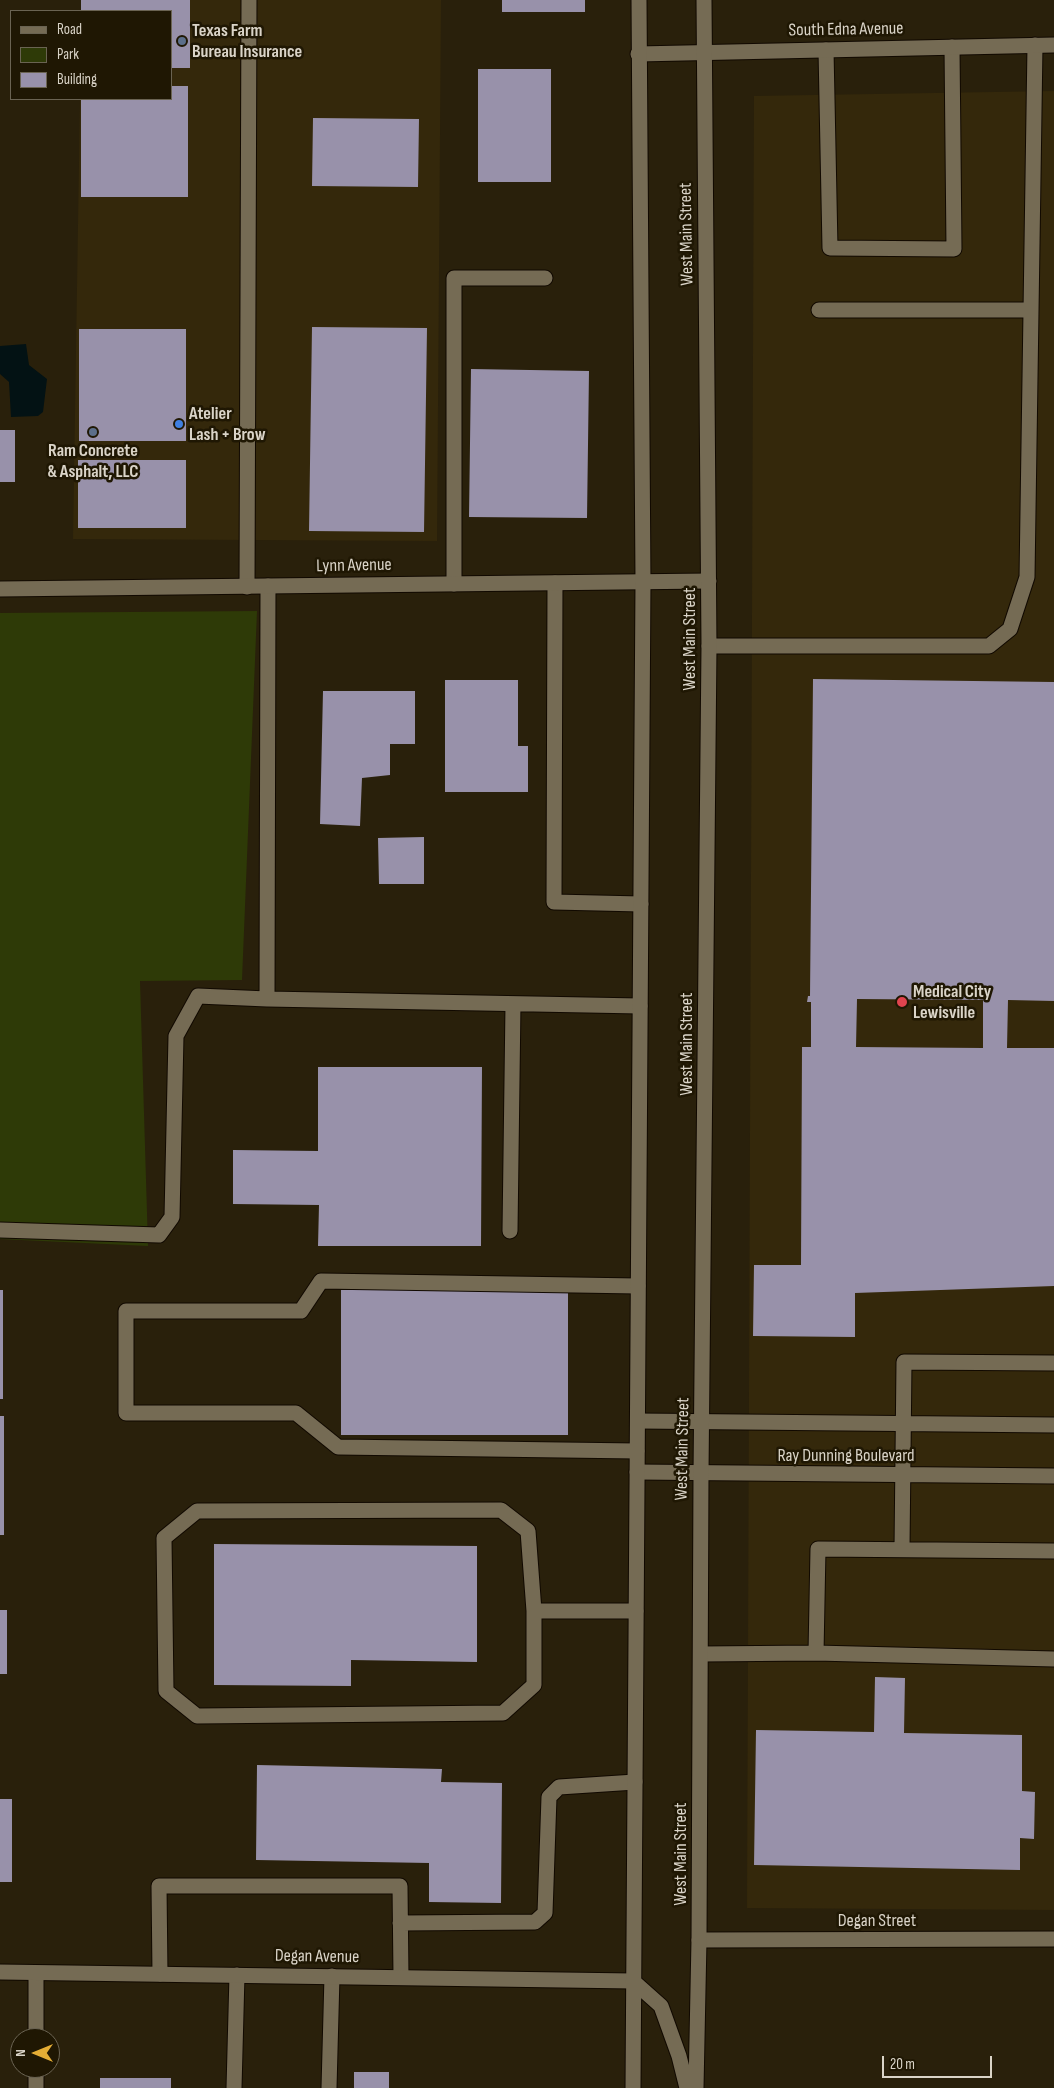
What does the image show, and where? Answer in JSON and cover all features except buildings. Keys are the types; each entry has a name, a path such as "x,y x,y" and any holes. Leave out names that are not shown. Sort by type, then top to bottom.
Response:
{"main road":[{"path":"247,587 249,0"},
{"path":"633,2088 643,582 639,0"},
{"name":"West Main Street","path":"696,2088 699,1940 700,1474 709,646 704,0"},
{"path":"709,646 989,646 1010,629 1027,577 1035,45"},
{"name":"South Edna Avenue","path":"638,54 1054,45"},
{"path":"826,50 830,248 954,249 952,47"},
{"path":"454,584 454,278 545,278"},
{"path":"819,310 1031,310"},
{"name":"Lynn Avenue","path":"0,589 709,582"},
{"path":"555,583 554,902 641,904"},
{"path":"267,999 268,586"},
{"path":"0,1230 159,1235 172,1217 176,1036 198,996 640,1006"},
{"path":"510,1231 513,1004"},
{"path":"637,1451 338,1447 296,1412 126,1413 126,1311 301,1311 321,1281 638,1286"},
{"path":"902,1548 904,1362 1054,1363"},
{"name":"Ray Dunning Boulevard","path":"638,1421 1054,1425"},
{"name":"Ray Dunning Boulevard","path":"637,1472 1054,1476"},
{"path":"501,1510 528,1531 534,1611 534,1685 503,1713 197,1716 166,1691 164,1538 197,1511 501,1510"},
{"path":"816,1653 818,1549 902,1548 1054,1551"},
{"path":"534,1611 636,1611"},
{"path":"700,1654 816,1653 1054,1659"},
{"path":"400,1923 535,1922 544,1912 549,1797 558,1787 635,1782"},
{"path":"160,1974 159,1886 400,1886 401,1977"},
{"name":"Degan Street","path":"699,1940 1054,1939"},
{"name":"Degan Avenue","path":"0,1972 633,1981"},
{"path":"36,1973 36,2028"},
{"path":"234,2088 237,1975"},
{"path":"329,2088 332,1976"},
{"path":"633,1981 661,2006 679,2056 687,2088"}],"shaded area":[{"path":"81,0 441,0 437,541 73,539 80,100 172,100 172,10 81,10"},
{"name":"Medical City Lewisville","path":"1054,91 1054,1910 747,1908 754,96"},
{"path":"26,344 29,365 47,379 43,412 38,416 11,417 9,382 0,374 0,346"}],"green space":[{"path":"257,611 242,980 140,981 148,1246 0,1239 0,613"}],"place":[{"name":"Texas Farm Bureau Insurance","path":"182,41"},
{"name":"Atelier Lash + Brow","path":"179,424"},
{"name":"Ram Concrete & Asphalt, LLC","path":"93,432"},
{"name":"Medical City Lewisville","path":"902,1002"}]}
